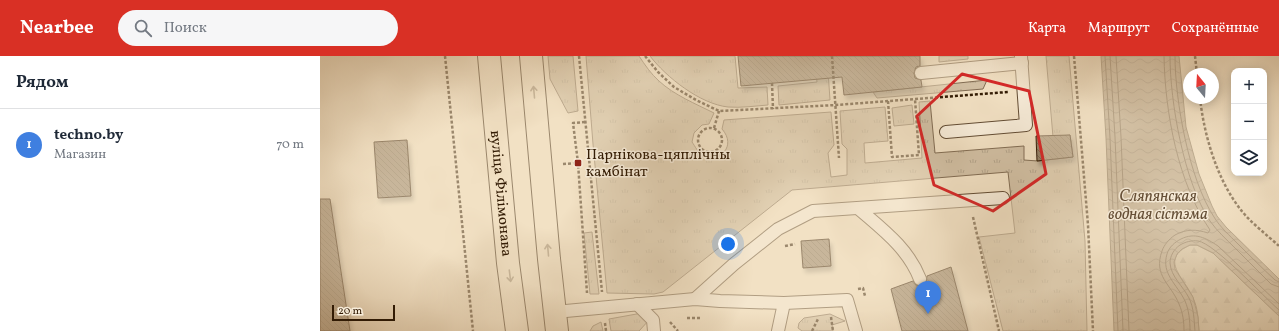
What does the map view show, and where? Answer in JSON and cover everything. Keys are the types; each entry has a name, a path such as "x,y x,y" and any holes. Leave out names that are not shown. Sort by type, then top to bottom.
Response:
{"main road":[{"name":"вуліца Філімонава","path":"489,56 508,263 517,331"},
{"path":"531,56 556,322"}],"lane":[{"path":"921,73 1021,60 1026,125 946,132"},
{"path":"696,299 734,264 778,229 813,211 1003,198"},
{"path":"859,209 904,250 915,265 920,279"},
{"path":"556,322 603,307 696,299 784,303 847,300 856,331"},
{"path":"778,331 784,303"},
{"path":"637,304 653,320 654,331"}],"path":[{"path":"445,56 473,331"},
{"path":"579,56 606,331"},
{"path":"645,56 658,72 674,87 719,111 836,105 1024,90"},
{"path":"832,56 839,158"},
{"path":"1074,56 1088,225 1093,331"},
{"path":"1195,56 1196,68"},
{"path":"772,83 773,109"},
{"path":"888,101 892,157 919,155 915,99"},
{"path":"1201,104 1207,137 1221,178 1241,211 1279,246"},
{"path":"714,128 719,111"},
{"path":"585,122 573,123 578,163 587,296"},
{"path":"706,128 714,128 722,137 721,145 712,152 704,151 698,145 697,141 699,133 706,128"},
{"path":"970,200 1000,331"},
{"path":"830,314 833,331"},
{"path":"812,331 820,315"}],"highlighted area":[{"path":"962,74 1029,91 1046,174 993,211 934,185 917,116"}],"green space":[{"path":"548,56 573,56 578,111 568,113 550,79"},
{"path":"586,56 639,56 653,75 671,91 714,113 709,124 702,125 694,133 692,142 700,153 709,157 720,155 727,147 728,141 722,129 724,120 831,112 834,145 828,153 831,177 847,175 847,149 842,144 840,111 885,107 888,141 864,143 865,163 922,158 919,102 930,101 935,153 1024,146 1024,160 1038,161 1073,157 1070,135 1053,137 1046,56 1069,56 1085,241 1087,331 1003,331 979,237 1015,233 1008,172 792,190 663,292 654,294 607,293"},
{"path":"650,56 735,56 738,88 767,87 768,105 728,107 706,101 674,81"},
{"path":"814,56 827,56 830,100 779,105 778,86 817,82"},
{"path":"939,56 968,56 968,59 939,62"},
{"path":"987,80 983,89 877,98 873,92"},
{"path":"912,105 914,124 894,126 892,108"},
{"path":"592,232 599,294 590,294 584,233"},
{"path":"1190,245 1197,245 1213,253 1279,316 1279,331 1199,331 1198,314 1195,302 1176,270 1175,263 1176,257 1181,251"},
{"path":"642,313 650,319 639,331 611,331 609,319"},
{"path":"830,314 845,321 832,325 833,331 802,331 798,328 799,323 804,318"},
{"path":"601,322 603,331 590,331 593,326"}],"water":[{"name":"Сляпянская водная сістэма","path":"1101,56 1179,56 1186,127 1199,174 1217,216 1226,227 1279,279 1279,316 1213,253 1197,245 1190,245 1182,249 1177,254 1174,262 1175,269 1193,297 1198,317 1199,331 1114,331"}],"building":[{"path":"738,56 920,56 920,66 916,67 914,73 915,78 921,80 922,87 844,95 842,77 741,86"},
{"path":"1070,135 1073,157 1037,161 1036,136"},
{"path":"407,140 411,196 378,198 374,142"},
{"path":"320,199 330,199 350,331 320,331"},
{"path":"829,239 831,266 803,268 801,241"},
{"path":"951,267 968,331 902,331 891,289 913,281 916,285 923,286 926,283 927,276"}],"place":[{"name":"Парнікова-цяплічны камбінат","path":"578,163"},
{"name":"techno.by","path":"928,314"}]}
